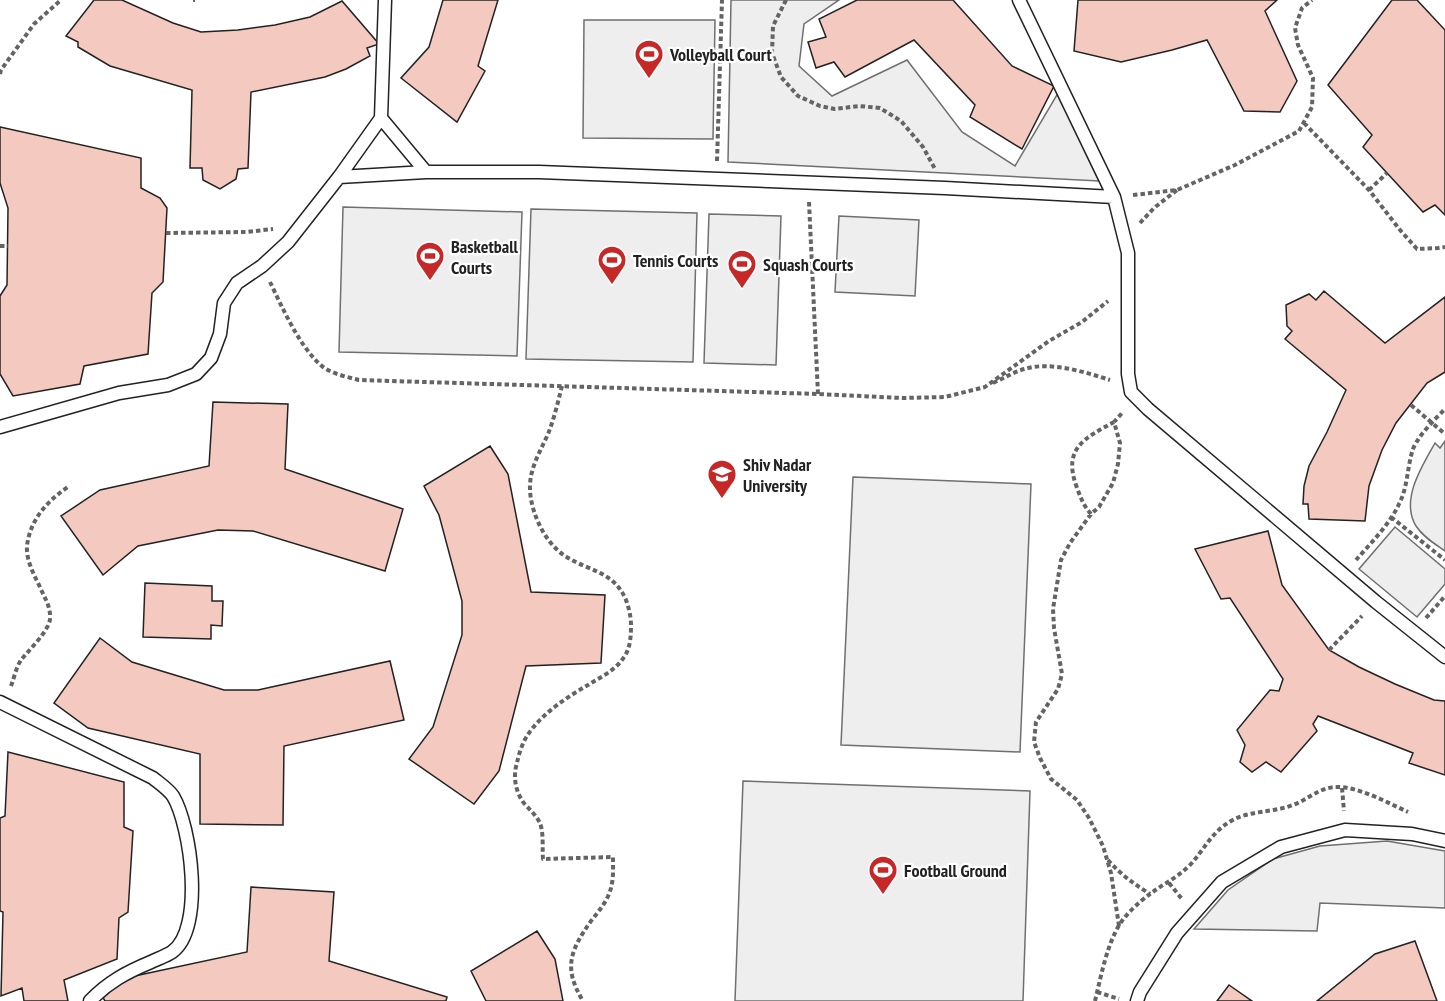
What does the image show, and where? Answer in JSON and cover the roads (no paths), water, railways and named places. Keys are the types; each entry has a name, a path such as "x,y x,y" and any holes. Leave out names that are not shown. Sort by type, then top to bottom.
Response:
{"lane":[{"path":"0,427 119,393 168,385 196,374 211,358 220,334 224,303 237,283 262,266 288,242 339,177 381,118 385,0"},
{"path":"1019,0 1114,197 1128,253 1128,374 1134,395 1376,602 1445,657"},
{"path":"381,118 426,172"},
{"path":"339,177 426,172 539,172 1114,197"},
{"path":"2,702 153,777 172,794 183,819 190,849 192,907 184,935 173,952 112,981 90,1001"},
{"path":"1137,1001 1140,992 1177,933 1222,882 1281,847 1345,830 1412,834 1445,841"}],"place":[{"name":"Volleyball Court","path":"649,80"},
{"name":"Basketball Courts","path":"430,282"},
{"name":"Tennis Courts","path":"612,286"},
{"name":"Squash Courts","path":"742,290"},
{"name":"Shiv Nadar University","path":"722,500"},
{"name":"Football Ground","path":"883,896"}]}
